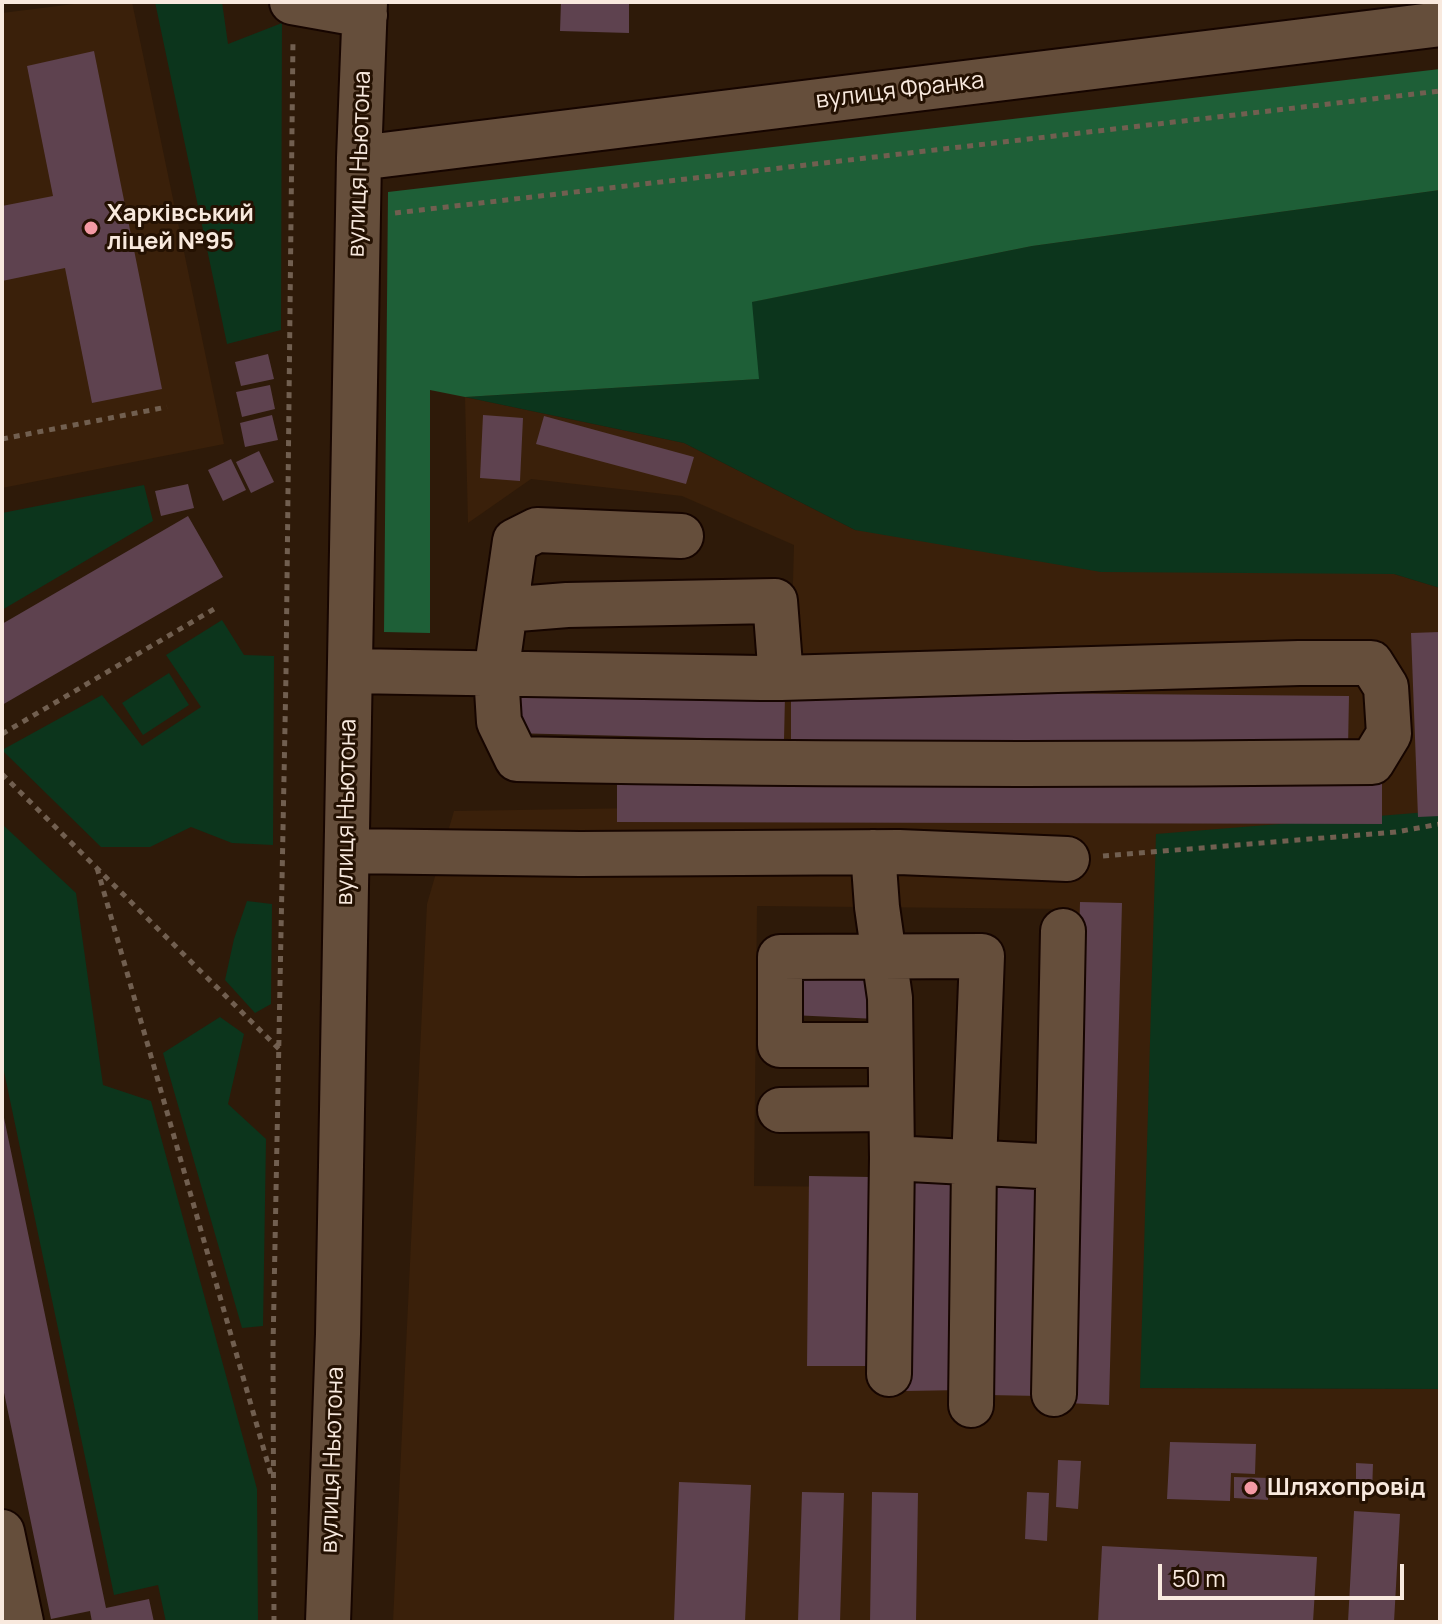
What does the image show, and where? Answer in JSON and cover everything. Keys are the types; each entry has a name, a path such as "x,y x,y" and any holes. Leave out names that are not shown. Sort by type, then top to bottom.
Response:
{"street":[{"path":"293,2 365,8"},
{"name":"вулиця Ньютона","path":"328,1622 338,1334 359,158 365,8"},
{"name":"вулиця Франка","path":"359,158 1440,24"},
{"path":"350,671 496,674 781,678 1371,663 1386,687 1389,734 1372,762 987,766 517,759 499,722 496,674 515,541 537,530 681,536"},
{"path":"505,610 567,605 775,601 781,678"},
{"path":"347,851 580,854 873,852 1067,859"},
{"path":"873,852 890,998 892,1158 889,1374"},
{"path":"1054,1394 1063,931"},
{"path":"890,1045 780,1045 780,957 982,956 974,1164 971,1405"},
{"path":"780,1110 891,1109"},
{"path":"892,1158 1058,1167"},
{"path":"2,1532 21,1622"}],"path":[{"path":"274,1622 293,2"},
{"path":"358,217 1440,91"},
{"path":"2,439 167,407"},
{"path":"2,734 214,609"},
{"path":"2,774 279,1049"},
{"path":"1067,859 1396,832 1440,824"},
{"path":"97,868 274,1485"}],"shaded area":[{"name":"Харківський ліцей №95","path":"90,2 132,2 224,444 2,488 2,13"},
{"path":"465,397 684,443 855,530 1394,574 1440,588 1440,811 1140,1388 1440,1389 1440,1622 393,1622 427,904 454,811 768,806 791,654 794,545 682,496 531,479 468,523","holes":["757,906 1069,909 1067,1189 754,1186"]}],"green space":[{"path":"155,2 222,2 228,44 282,23 281,330 227,344"},
{"path":"1440,69 1440,190 1032,246 752,302 759,379 465,397 430,390 430,633 384,632 388,192"},
{"path":"1440,190 1440,588 1394,574 1101,572 855,530 684,443 465,397 758,379 751,302 1032,246"},
{"path":"144,485 153,521 2,610 2,513"},
{"path":"222,620 244,655 274,656 273,845 232,843 191,827 150,847 101,847 2,750 102,695 142,746 201,707 166,655"},
{"path":"169,673 189,705 143,735 122,703"},
{"path":"1440,811 1440,1389 1140,1388 1156,834"},
{"path":"2,824 76,893 103,1085 151,1101 257,1489 258,1622 166,1622 158,1585 114,1595 2,1062"},
{"path":"247,901 272,904 271,1004 255,1013 225,980"},
{"path":"220,1017 244,1034 228,1104 266,1139 263,1326 242,1328 163,1053"}],"building":[{"path":"561,2 629,2 629,33 560,31"},
{"path":"94,51 162,389 92,403 65,268 2,281 2,206 53,196 27,66"},
{"path":"268,354 274,379 241,386 235,362"},
{"path":"270,385 275,409 242,417 236,392"},
{"path":"272,415 278,440 245,447 240,423"},
{"path":"483,415 523,418 520,481 480,478"},
{"path":"544,416 694,457 686,484 536,444"},
{"path":"259,451 274,482 251,493 236,462"},
{"path":"231,459 246,490 223,501 208,470"},
{"path":"188,484 194,508 161,516 155,491"},
{"path":"188,516 223,577 2,705 2,624"},
{"path":"1440,632 1440,816 1418,817 1411,633"},
{"path":"511,689 785,696 784,740 510,733"},
{"path":"791,691 1349,696 1348,748 791,743"},
{"path":"617,777 1382,779 1382,824 617,822"},
{"path":"1080,902 1122,903 1109,1405 1067,1403"},
{"path":"793,971 880,975 877,1019 791,1015"},
{"path":"3,1113 106,1608 149,1599 154,1622 92,1622 90,1611 51,1619 2,1383"},
{"path":"963,1175 965,1390 904,1391 902,1176"},
{"path":"809,1176 871,1177 870,1366 807,1366"},
{"path":"990,1181 1043,1182 1040,1396 987,1395"},
{"path":"1170,1442 1256,1444 1255,1474 1231,1473 1230,1501 1167,1499"},
{"path":"1058,1460 1081,1461 1078,1509 1056,1507"},
{"path":"1356,1463 1373,1464 1372,1493 1356,1492"},
{"name":"Шляхопровід","path":"1234,1477 1269,1478 1268,1500 1234,1498"},
{"path":"679,1482 751,1485 745,1622 674,1622"},
{"path":"802,1492 844,1493 840,1622 798,1622"},
{"path":"872,1492 918,1493 916,1622 870,1622"},
{"path":"1027,1492 1049,1493 1047,1541 1025,1539"},
{"path":"1354,1511 1400,1514 1394,1622 1348,1622"},
{"path":"1102,1546 1317,1557 1313,1622 1098,1622"}],"place":[{"name":"Харківський ліцей №95","path":"91,228"},
{"name":"Шляхопровід","path":"1251,1488"}]}
